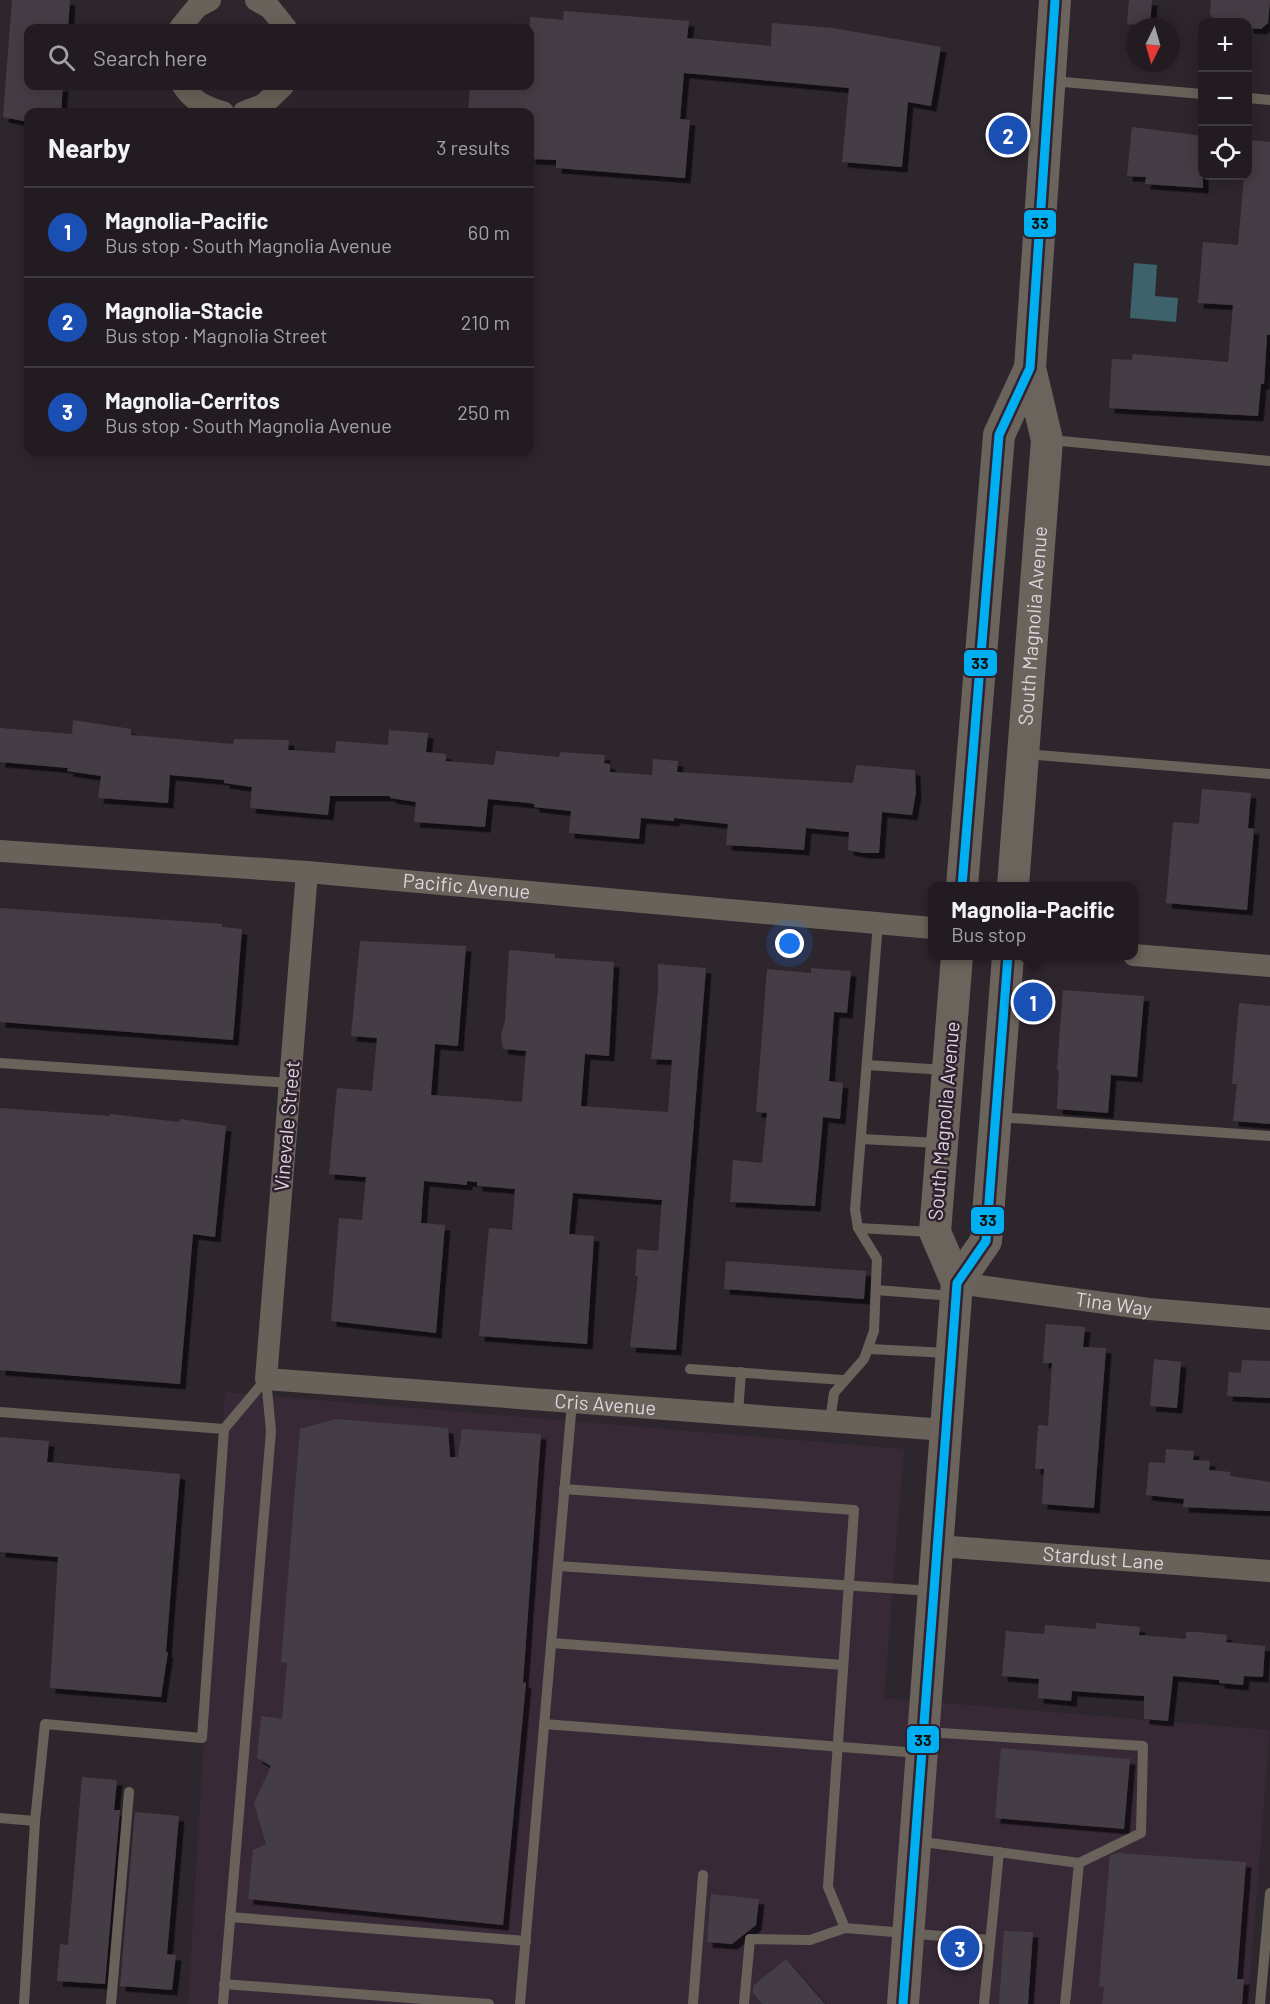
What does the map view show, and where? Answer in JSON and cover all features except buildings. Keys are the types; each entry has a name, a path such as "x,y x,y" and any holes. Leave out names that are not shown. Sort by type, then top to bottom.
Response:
{"main road":[{"name":"South Magnolia Avenue","path":"1013,882 1047,440 1030,368 1055,0"},
{"name":"South Magnolia Avenue","path":"962,882 999,435 1030,368"},
{"name":"South Magnolia Avenue","path":"957,960 935,1232 957,1289"},
{"name":"South Magnolia Avenue","path":"903,2004 936,1591 945,1430 957,1289 986,1241 1008,960"}],"street":[{"path":"183,24 197,7 210,0"},
{"path":"256,0 270,8 283,24"},
{"path":"186,90 190,96 207,108"},
{"path":"255,108 263,105 279,90"},
{"name":"Pacific Avenue","path":"0,851 307,872 928,928"},
{"name":"Vinevale Street","path":"266,1379 307,872"},
{"path":"1138,955 1270,966"},
{"name":"Tina Way","path":"957,1289 1149,1309 1270,1318"},
{"name":"Cris Avenue","path":"266,1379 945,1430"},
{"name":"Stardust Lane","path":"938,1546 1270,1571"}],"lane":[{"path":"1049,80 1198,94"},
{"path":"1252,98 1270,100"},
{"path":"1047,440 1270,461"},
{"path":"1024,754 1270,774"},
{"path":"830,1421 834,1393 843,1380 856,1369 870,1349 876,1290 877,1259 858,1228 855,1210 878,923"},
{"path":"0,1063 290,1083"},
{"path":"867,1065 948,1070"},
{"path":"996,1117 1270,1136"},
{"path":"861,1139 943,1143"},
{"path":"858,1228 935,1232"},
{"path":"876,1290 957,1289"},
{"path":"870,1349 951,1353"},
{"path":"690,1369 843,1380"},
{"path":"738,1414 741,1372"},
{"path":"24,2004 35,1821 45,1724 202,1738 224,1429 266,1379"},
{"path":"223,2004 271,1431 266,1379"},
{"path":"520,2004 572,1402"},
{"path":"0,1412 224,1429"},
{"path":"564,1489 854,1510 828,1887 845,1928"},
{"path":"558,1566 936,1591"},
{"path":"552,1643 843,1665"},
{"path":"544,1724 838,1747 923,1743 1143,1746 1141,1833 1079,1863 915,1841"},
{"path":"111,2004 129,1792"},
{"path":"0,1818 35,1821"},
{"path":"984,2004 999,1852"},
{"path":"1065,2004 1079,1863"},
{"path":"693,2004 703,1875"},
{"path":"1260,2004 1270,1893"},
{"path":"230,1917 526,1941"},
{"path":"744,2004 750,1939 810,1941 845,1928 908,1931 990,1940"},
{"path":"224,1984 489,2004"}],"shaded area":[{"path":"225,1392 904,1449 884,1698 1270,1730 1248,2004 188,2004"}],"water":[{"path":"1134,263 1157,265 1155,296 1178,298 1176,322 1130,318"}],"transit line":[{"name":"33","path":"962,882 999,435 1030,368 1055,0"},
{"name":"33","path":"903,2004 957,1283 986,1241 1008,960"}],"place":[{"name":"Magnolia-Stacie","path":"1008,135"},
{"name":"Magnolia-Pacific","path":"1033,1002"},
{"name":"Magnolia-Cerritos","path":"960,1948"}]}
